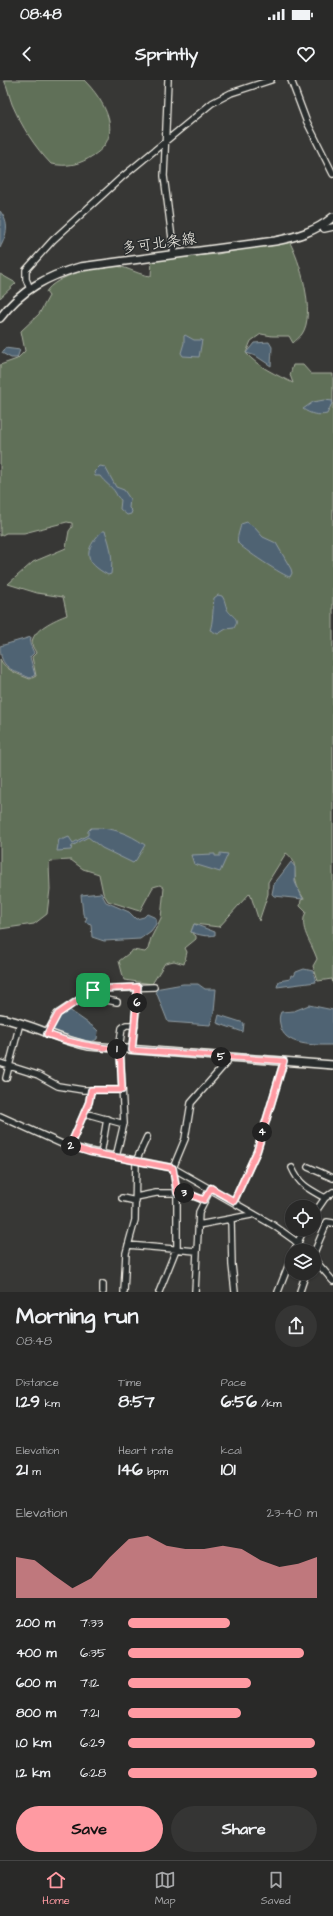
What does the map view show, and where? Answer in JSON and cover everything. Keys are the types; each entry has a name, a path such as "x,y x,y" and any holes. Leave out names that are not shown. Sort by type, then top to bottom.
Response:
{"main road":[{"name":"多可北条線","path":"0,318 30,289 45,278 80,267 275,242 304,234 322,226 333,217"},
{"path":"0,1018 20,1023 75,1044 132,1050 333,1065"}],"street":[{"path":"168,80 164,176 174,254"},
{"path":"30,289 26,279 26,270 53,240 121,178 212,103 251,83 271,80"},
{"path":"291,80 306,120 333,174"},
{"path":"322,226 324,229 333,227"},
{"path":"132,1050 138,987"},
{"path":"47,1034 58,1014 93,990 101,988 154,987"},
{"path":"93,990 97,998 117,1002"},
{"path":"6,1078 20,1023"},
{"path":"116,1157 124,1124 120,1049 122,1028 135,1025"},
{"path":"159,1292 176,1250 177,1193 173,1168 185,1139 191,1103 227,1062 228,1057"},
{"path":"234,1201 257,1151 284,1061"},
{"path":"0,1063 38,1075 58,1086 91,1090 122,1090"},
{"path":"70,1146 89,1102 91,1090"},
{"path":"84,1113 124,1124"},
{"path":"0,1116 70,1146 101,1154 173,1168 234,1201 297,1242 300,1236"},
{"path":"101,1154 106,1119"},
{"path":"124,1292 125,1262 135,1220 136,1161 147,1137"},
{"path":"308,1167 333,1178"},
{"path":"292,1168 296,1179 310,1191 325,1198"},
{"path":"195,1292 199,1212 211,1188"},
{"path":"321,1204 325,1198 333,1192"},
{"path":"122,1198 136,1199 156,1194 177,1193 192,1195 204,1200"},
{"path":"198,1225 231,1220 251,1215 252,1213"},
{"path":"231,1220 232,1265 235,1292"},
{"path":"318,1244 327,1222 333,1223"},
{"path":"128,1245 196,1251"},
{"path":"321,1265 330,1273 333,1281"},
{"path":"278,1292 285,1274"},
{"path":"300,1291 304,1280"},
{"path":"102,1284 103,1292"}],"green space":[{"path":"4,80 84,80 98,97 108,118 110,128 108,138 103,147 94,155 78,163 68,165 51,164 39,150 20,121 12,104"},
{"path":"289,241 298,261 305,287 307,301 306,325 302,334 293,343 289,336 272,336 261,334 251,341 246,353 262,367 293,383 290,375 293,365 303,365 311,374 333,374 333,984 332,979 318,981 313,966 317,959 305,930 304,918 306,912 300,906 301,900 304,899 299,891 295,878 294,863 290,856 286,853 268,882 268,894 259,921 250,893 219,927 194,924 191,932 196,936 196,939 185,948 187,952 184,964 174,961 165,963 152,984 124,980 119,961 133,950 145,952 148,949 151,938 161,918 164,888 160,885 153,887 140,911 108,901 103,893 99,874 83,869 71,860 51,861 49,863 50,889 47,914 34,924 0,929 0,659 5,666 17,674 30,679 36,676 32,657 36,653 32,645 33,639 45,626 67,615 63,597 37,593 8,584 33,562 66,548 72,523 67,522 24,533 6,533 0,536 0,365 17,359 25,351 21,331 39,314 49,296 46,292 51,286 68,276 90,269 117,266 151,276 152,260 218,254 261,245 271,246"},
{"path":"0,274 16,283 0,298"}],"water":[{"path":"0,211 5,220 6,234 0,248"},
{"path":"185,335 194,340 202,340 199,357 183,356 181,353"},
{"path":"269,342 272,347 271,366 256,356 246,353 254,343"},
{"path":"5,348 20,350 17,358 11,358 2,353"},
{"path":"324,400 333,401 327,414 314,414 303,409 313,402"},
{"path":"100,466 105,467 116,487 124,490 130,499 129,508 132,511 131,514 127,515 120,509 121,500 114,490 100,476 95,476 94,472"},
{"path":"247,522 263,537 276,543 291,569 292,573 290,577 263,562 238,543 241,524"},
{"path":"102,531 105,531 111,552 111,574 108,575 94,565 89,556 89,550 92,544"},
{"path":"218,595 222,596 227,609 236,619 236,624 234,628 226,629 218,634 210,630 214,598"},
{"path":"31,637 30,644 34,653 30,657 35,675 30,678 13,670 5,664 2,659 0,646"},
{"path":"91,828 120,832 145,845 133,863 102,848 88,837 72,846 71,850 57,851 59,839 69,837 73,843 88,835 88,831"},
{"path":"220,853 228,854 220,872 194,864 191,855 215,854 215,856 220,856"},
{"path":"291,862 295,867 295,882 303,899 274,896 272,894 274,884"},
{"path":"101,893 106,902 129,912 136,919 144,917 147,914 156,918 156,924 151,931 140,939 104,941 92,937 91,924 85,922 87,917 83,914 81,895"},
{"path":"194,924 215,932 215,935 209,936 191,932"},
{"path":"304,969 313,971 316,982 277,987 279,981 290,979 291,975 294,976 296,972"},
{"path":"183,984 198,984 205,989 216,989 214,1012 210,1025 168,1022 155,989"},
{"path":"309,1005 333,1010 333,1045 301,1043 287,1037 282,1032 279,1021 281,1012 294,1011"},
{"path":"68,1009 98,1031 97,1039 87,1042 75,1040 51,1032 59,1015"},
{"path":"219,1015 244,1023 243,1032 217,1023"}],"route":[{"path":"138,987 132,1050 284,1061 281,1074 270,1102 254,1160 234,1201 211,1188 204,1200 185,1193 177,1193 173,1168 89,1152 70,1146 89,1102 91,1090 122,1090 120,1049 68,1042 47,1034 58,1014 93,990 101,988 138,987"}]}
